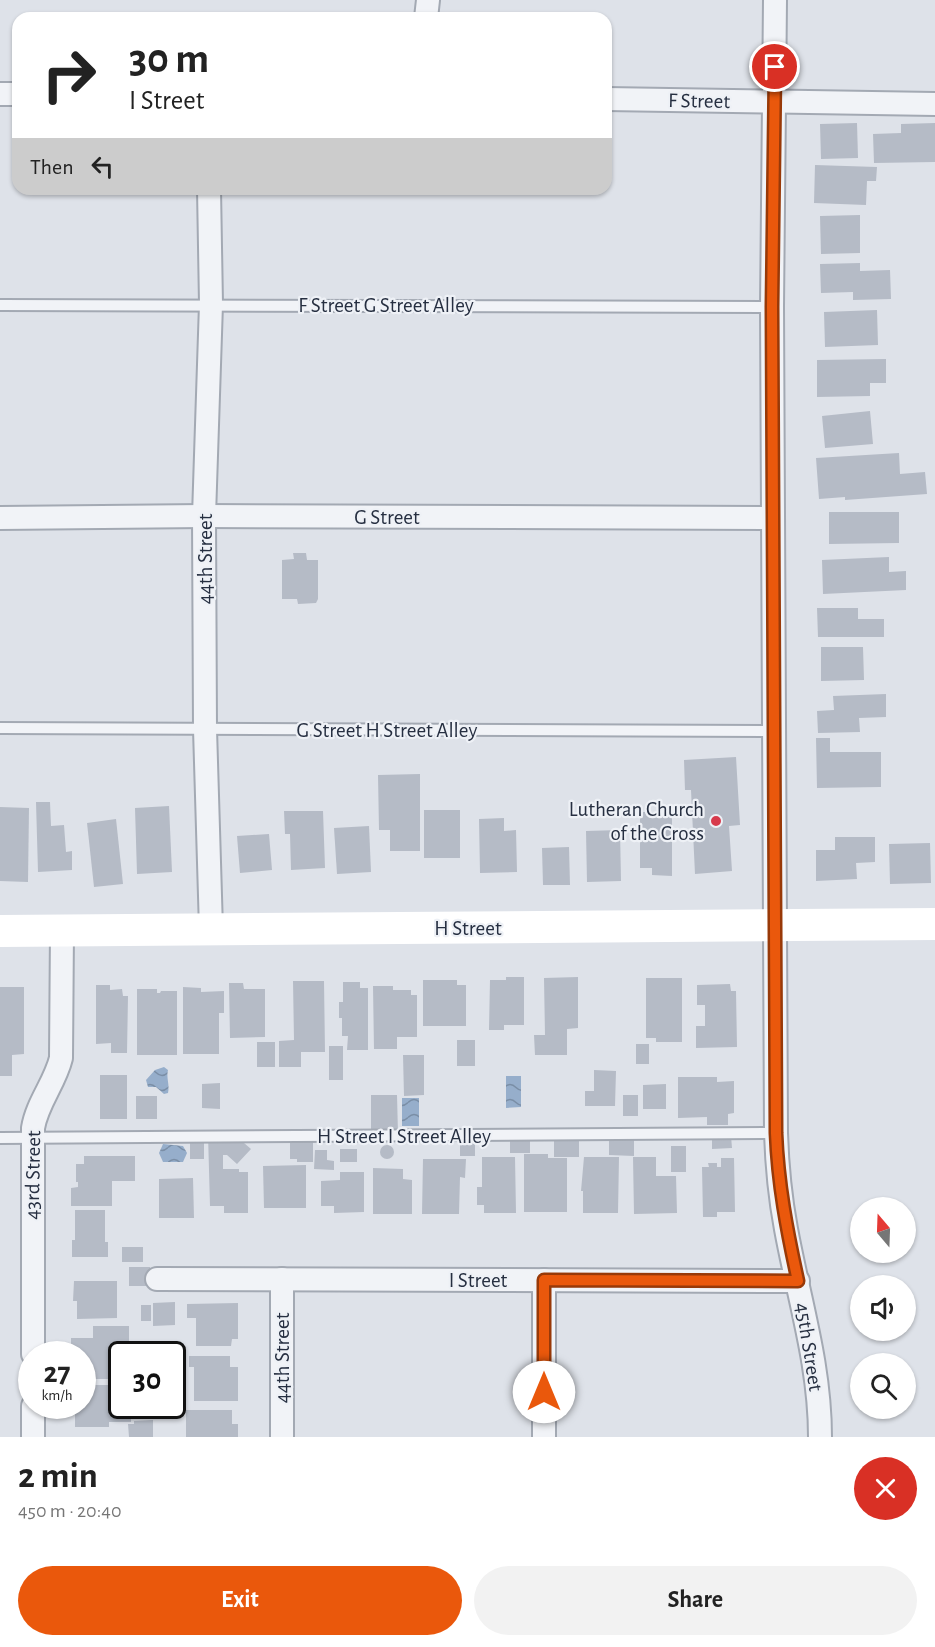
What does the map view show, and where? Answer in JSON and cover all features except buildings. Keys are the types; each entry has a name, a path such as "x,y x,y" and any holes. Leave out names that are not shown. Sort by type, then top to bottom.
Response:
{"main road":[{"name":"H Street","path":"0,931 935,924"}],"street":[{"name":"45th Street","path":"775,0 772,307 776,1133 778,1176 783,1208 815,1371 820,1437"},
{"name":"F Street","path":"612,99 935,104"},
{"name":"44th Street","path":"208,195 211,304 204,516 205,729 211,929"},
{"name":"G Street","path":"0,518 204,516 773,518"},
{"name":"43rd Street","path":"33,1341 32,1138 34,1120 55,1078 61,1058 62,930"},
{"name":"I Street","path":"157,1279 798,1281"},
{"name":"44th Street","path":"282,1279 282,1437"},
{"path":"544,1280 544,1437"},
{"path":"33,1419 33,1437"}],"lane":[{"name":"F Street G Street Alley","path":"0,305 772,307"},
{"name":"G Street H Street Alley","path":"0,728 774,731"},
{"name":"H Street I Street Alley","path":"0,1138 776,1133"}],"water":[{"path":"164,1067 168,1070 169,1087 168,1093 164,1094 156,1087 148,1087 146,1080 155,1070"},
{"path":"506,1076 521,1076 521,1107 506,1108"},
{"path":"402,1098 419,1098 419,1126 402,1126"},
{"path":"163,1144 183,1146 187,1153 183,1162 163,1162 159,1153"}],"place":[{"name":"Lutheran Church of the Cross","path":"716,821"}],"route":[{"path":"544,1392 544,1280 798,1281 786,1229 778,1176 776,1133 772,307 775,67"}]}
